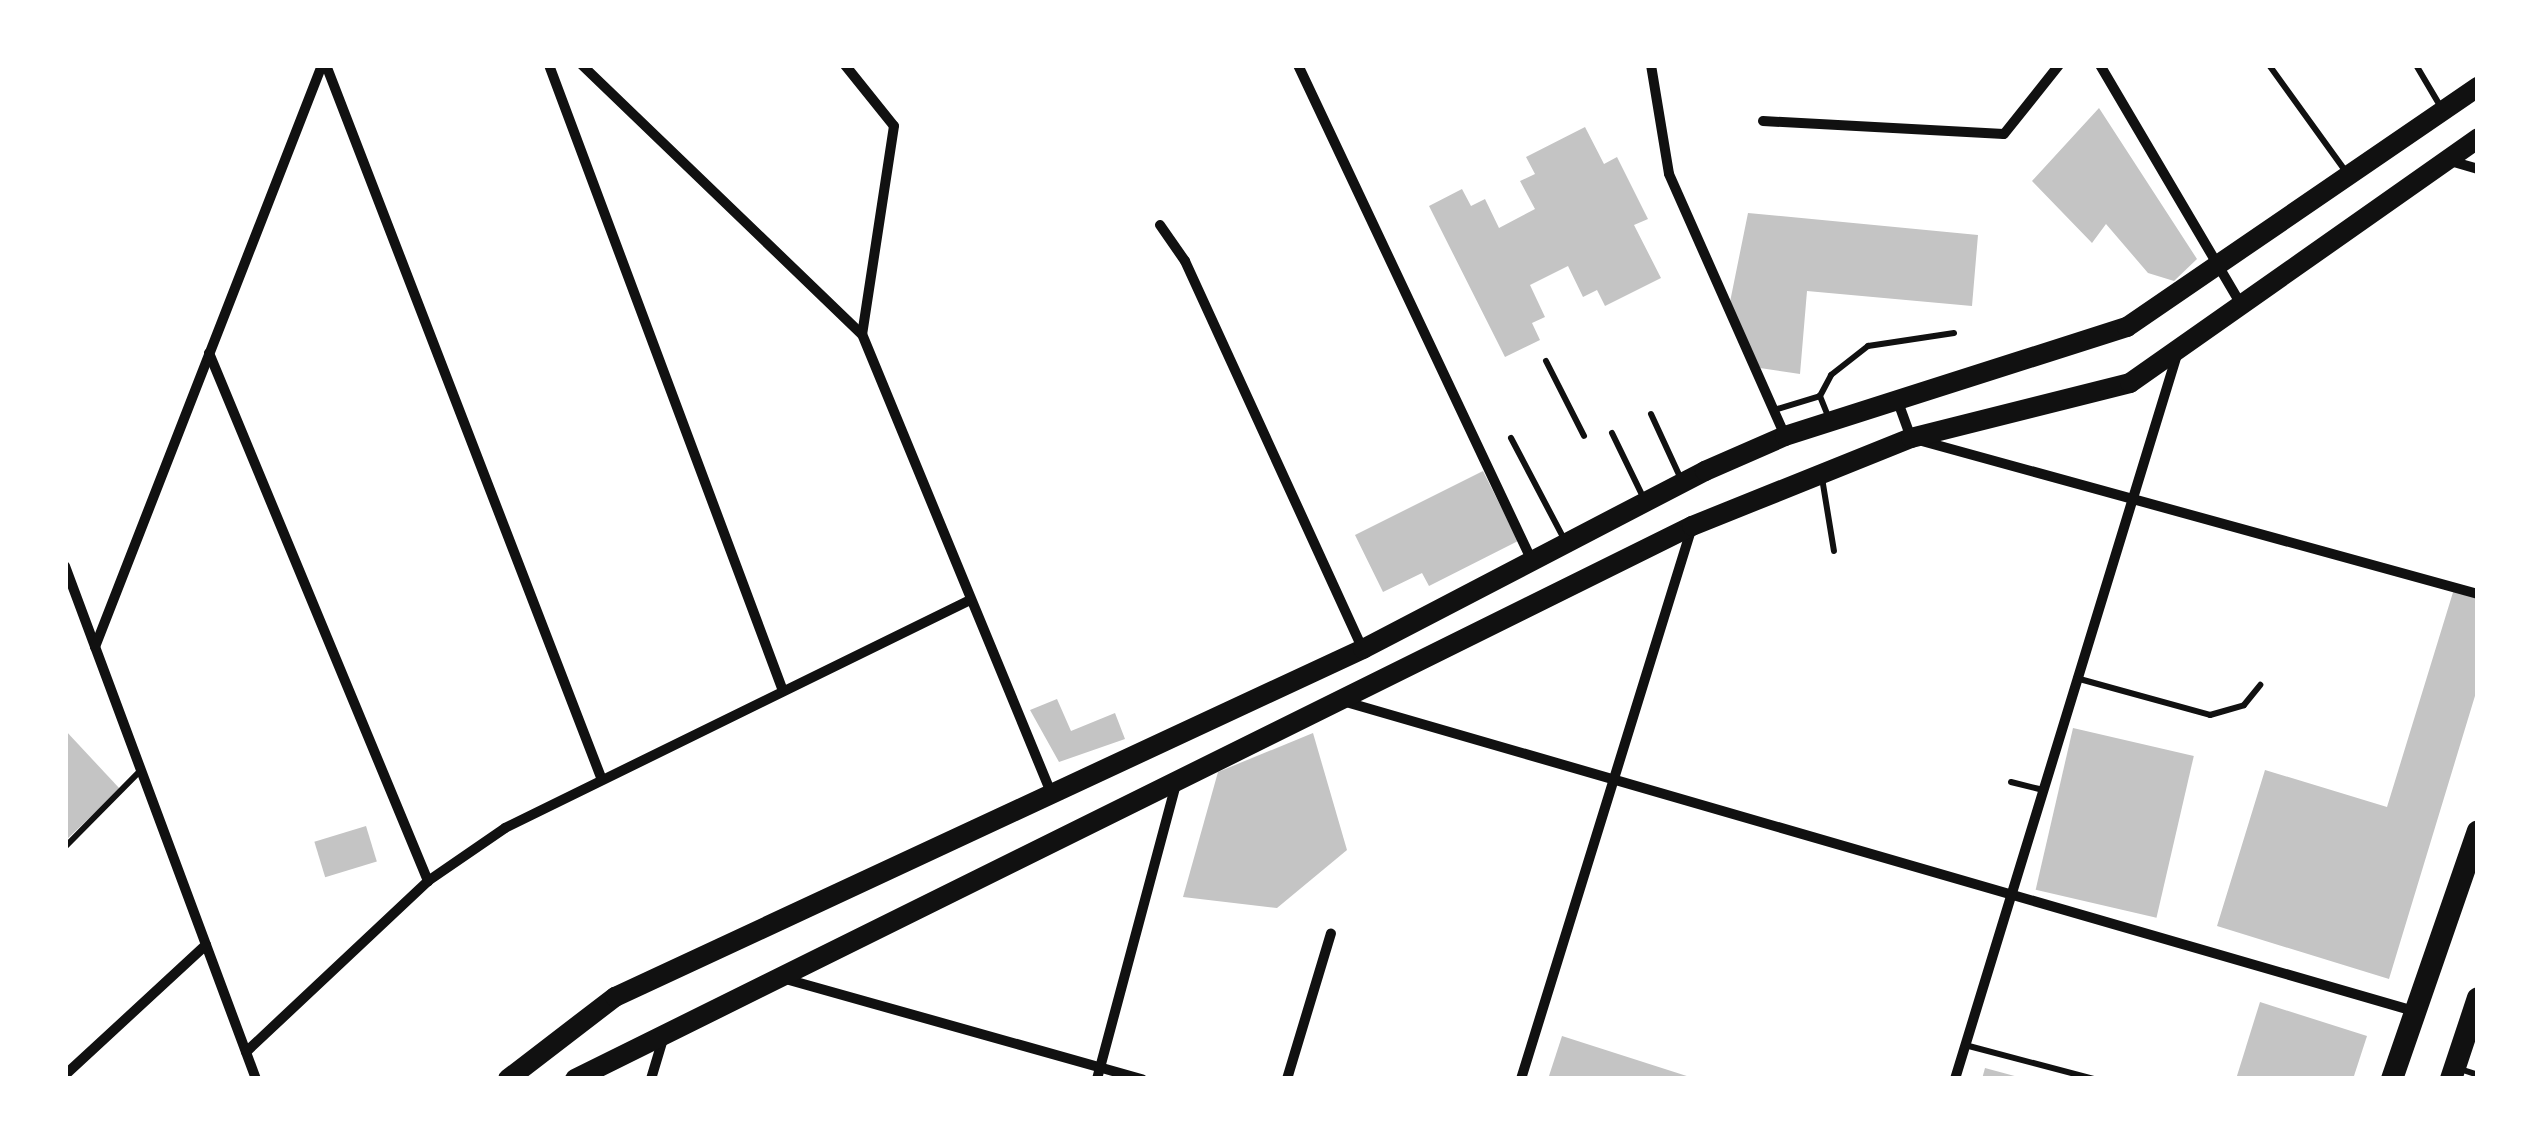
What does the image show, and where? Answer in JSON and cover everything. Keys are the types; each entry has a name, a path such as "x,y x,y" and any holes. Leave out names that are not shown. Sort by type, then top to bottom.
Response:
{"highway":[{"path":"2392,1079 2478,832"},
{"path":"2461,1074 2478,998"}],"main road":[{"path":"508,1079 615,997 1363,648 1682,482 1785,436 2127,327 2216,272 2348,174 2478,87"},
{"path":"575,1079 772,975 1692,526 1911,438 2089,400 2176,358 2478,138"}],"street":[{"path":"95,646 324,65"},
{"path":"324,65 602,780"},
{"path":"549,65 783,691"},
{"path":"582,65 862,334 1051,793"},
{"path":"844,65 894,126 862,334"},
{"path":"1298,65 1532,560"},
{"path":"1652,65 1669,174 1785,436"},
{"path":"1763,121 2004,134 2059,65"},
{"path":"2100,65 2216,272 2244,308"},
{"path":"2446,160 2478,170"},
{"path":"1160,225 1186,261 1363,648"},
{"path":"209,354 428,881"},
{"path":"1955,1079 2038,789 2176,358"},
{"path":"1898,402 1911,438 2478,594"},
{"path":"1521,1079 1692,526"},
{"path":"65,566 256,1079"},
{"path":"246,1052 428,881 505,828 970,600"},
{"path":"1340,700 1610,782 2414,1011"},
{"path":"1097,1079 1178,778"},
{"path":"1288,1079 1331,933"},
{"path":"65,1075 206,944"},
{"path":"772,975 1142,1079"},
{"path":"650,1079 666,1029"}],"lane":[{"path":"2269,65 2348,174"},
{"path":"2416,65 2443,110"},
{"path":"1774,410 1820,396 1868,346 1954,333"},
{"path":"1546,361 1584,436"},
{"path":"1820,396 1830,422"},
{"path":"1652,414 1682,482"},
{"path":"1612,433 1644,500"},
{"path":"1511,438 1565,542"},
{"path":"1822,472 1834,551"},
{"path":"2075,678 2210,715 2244,706 2260,685"},
{"path":"65,847 141,770"},
{"path":"2012,782 2038,789"},
{"path":"1965,1045 2094,1079"}],"building":[{"path":"2099,108 2197,259 2174,281 2148,273 2106,224 2092,243 2032,181"},
{"path":"1585,127 1604,164 1617,157 1648,219 1634,225 1661,278 1605,306 1597,290 1583,297 1568,266 1530,285 1545,317 1532,323 1540,340 1505,357 1429,206 1462,189 1471,206 1485,199 1499,228 1535,209 1520,181 1535,174 1526,157"},
{"path":"1748,213 1978,235 1972,306 1807,291 1800,374 1760,368 1730,302"},
{"path":"1483,471 1518,541 1429,586 1422,573 1383,592 1355,535"},
{"path":"2454,589 2478,596 2478,686 2389,979 2217,926 2265,770 2387,807"},
{"path":"1057,699 1071,731 1115,713 1125,739 1059,762 1030,710"},
{"path":"2073,728 2194,756 2156,918 2036,890"},
{"path":"65,730 120,789 65,841"},
{"path":"1313,733 1347,850 1277,908 1183,897 1218,772"},
{"path":"366,826 377,861 325,877 314,842"},
{"path":"2260,1002 2367,1036 2353,1079 2236,1079"},
{"path":"1562,1036 1693,1078 1693,1079 1548,1079"},
{"path":"1985,1068 2022,1078 1982,1079"}]}
